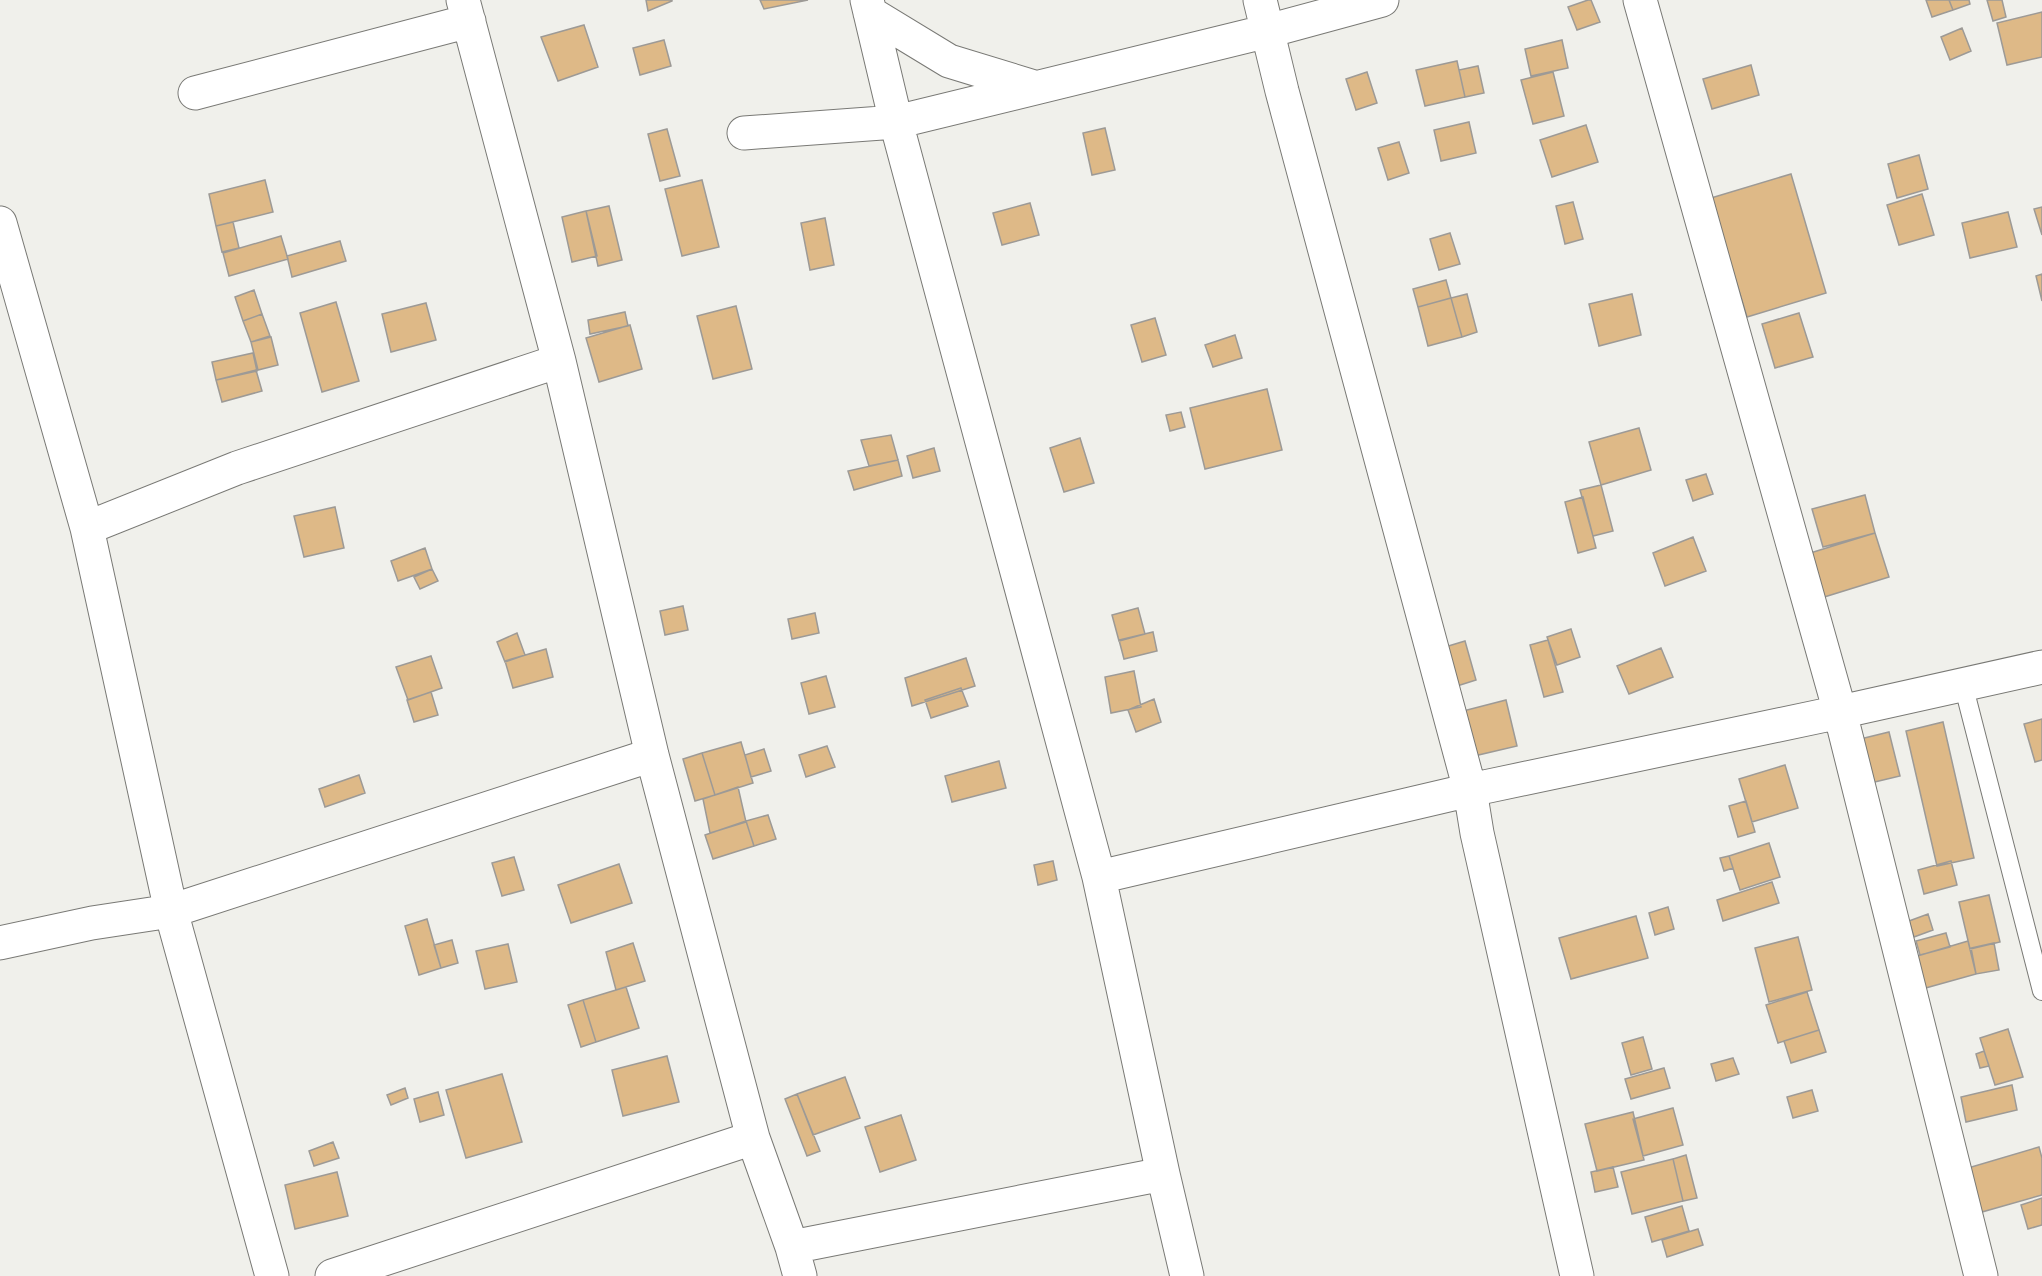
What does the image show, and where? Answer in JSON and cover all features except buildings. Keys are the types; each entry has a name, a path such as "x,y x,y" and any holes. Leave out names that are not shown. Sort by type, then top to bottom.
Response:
{"street":[{"path":"1260,0 1285,103 1470,789 1477,833 1577,1276"},
{"path":"744,133 896,122 1268,32 1382,0"},
{"path":"1640,0 1840,712 1981,1276"},
{"path":"868,6 949,61 1035,88"},
{"path":"868,6 896,122 1099,877 1162,1174 1187,1276"},
{"path":"195,93 466,11 559,361 652,755 753,1138 796,1262 1162,1174"},
{"path":"0,223 87,528 171,911 272,1276"},
{"path":"87,528 237,468 559,361"},
{"path":"1099,877 1470,789 1840,712 2042,667"},
{"path":"0,943 92,923 171,911 652,755"},
{"path":"332,1276 753,1138"}],"lane":[{"path":"1963,684 2042,991"}]}
